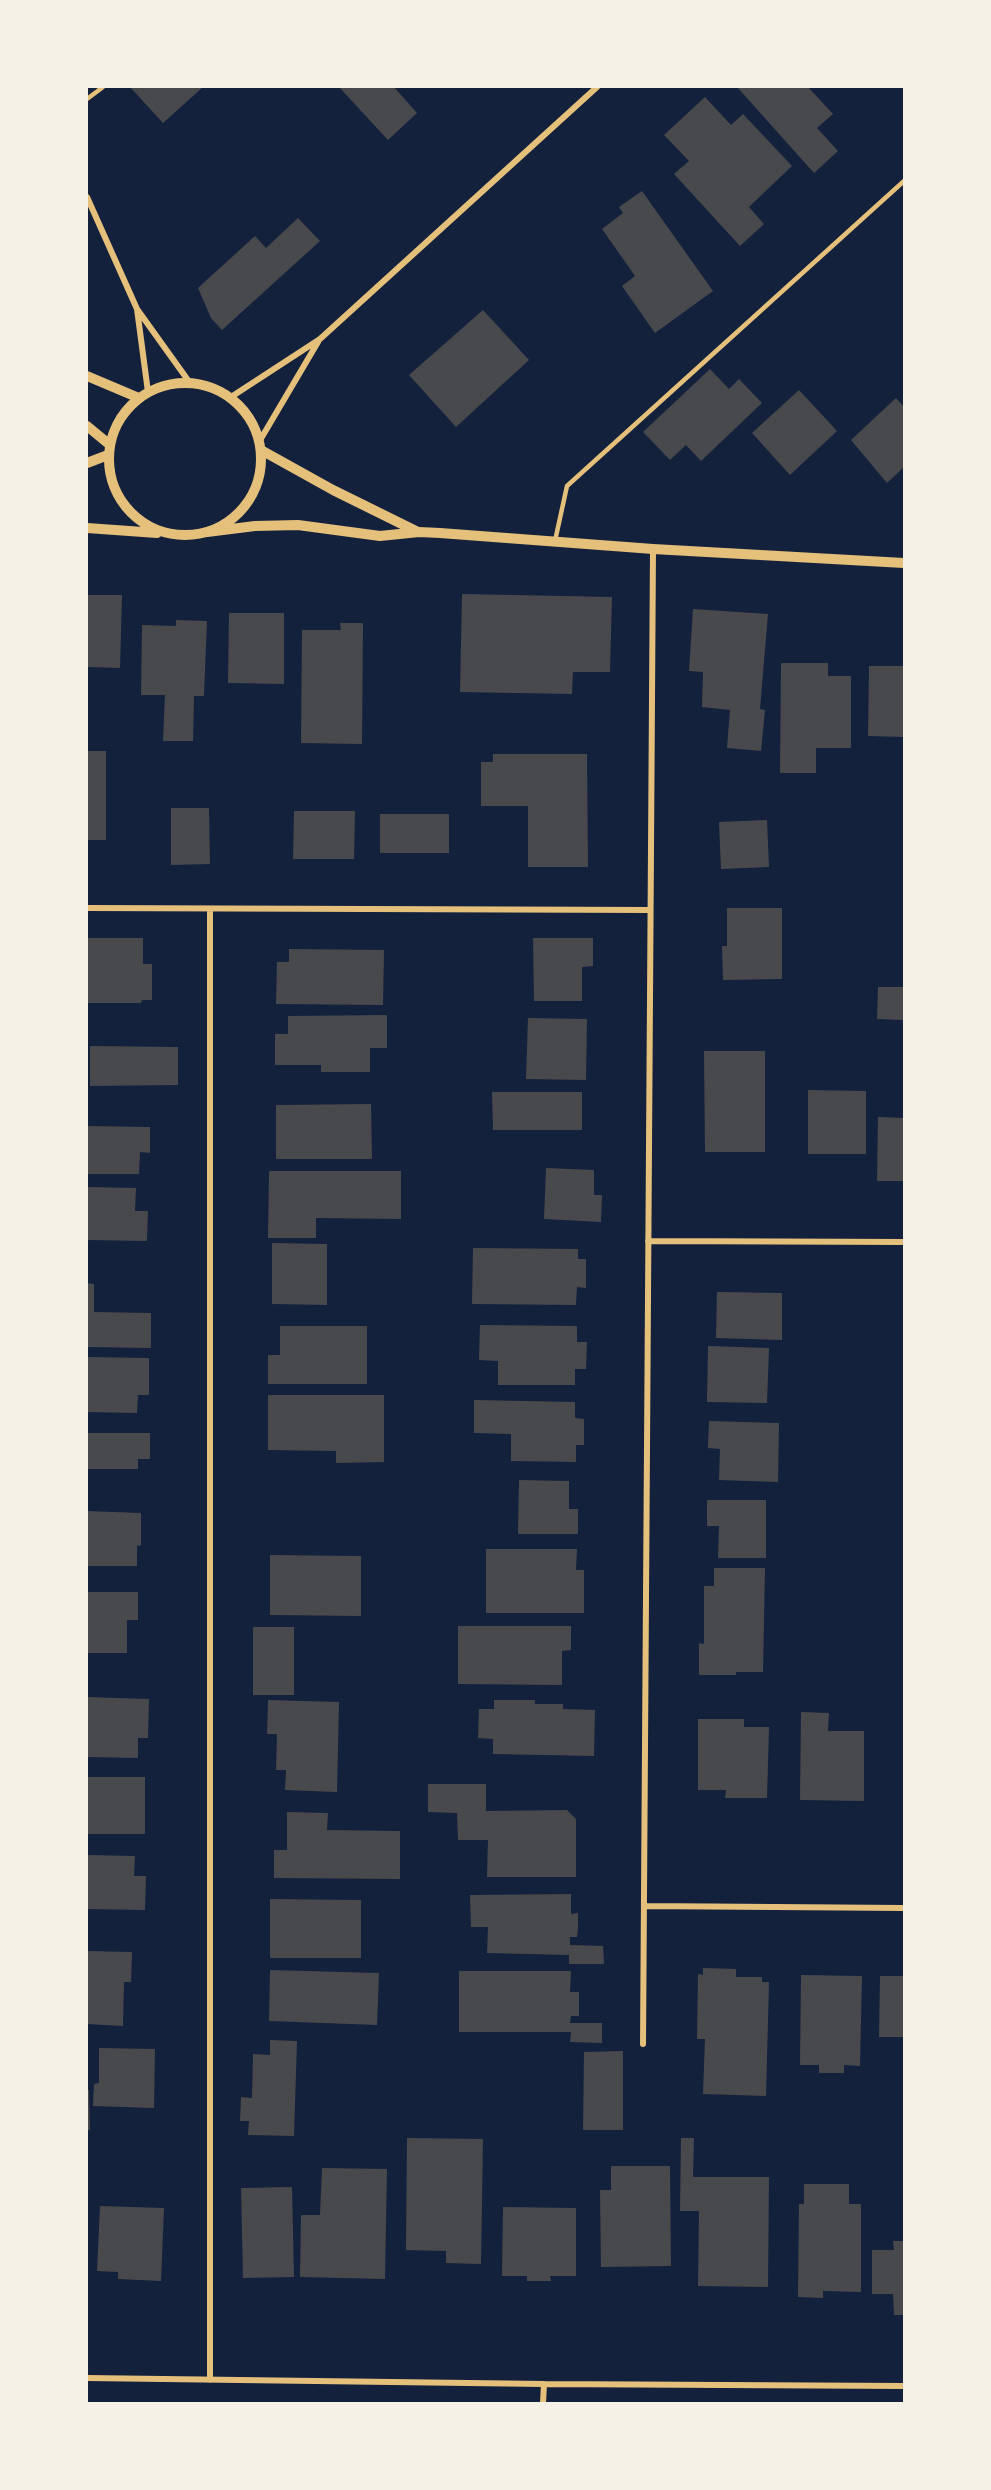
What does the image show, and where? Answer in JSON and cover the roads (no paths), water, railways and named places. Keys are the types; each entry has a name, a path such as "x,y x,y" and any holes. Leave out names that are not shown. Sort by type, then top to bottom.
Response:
{"street":[{"path":"231,398 320,339 597,87"},
{"path":"87,197 137,309 190,383"},
{"path":"137,309 143,395"},
{"path":"260,446 320,339"},
{"path":"87,376 143,395"},
{"path":"166,534 147,526 130,513 118,496 110,476 109,450 115,427 125,411 143,395 168,384 190,383 218,390 231,398 244,410 254,425 260,446 261,471 254,492 242,510 226,523 207,532"},
{"path":"87,426 109,450"},
{"path":"260,446 333,490 418,532"},
{"path":"87,463 109,450"},
{"path":"87,528 187,536 279,525 315,526 380,536 418,532 653,549 903,562"},
{"path":"643,2044 653,549"},
{"path":"87,908 649,910"},
{"path":"210,909 210,2380"},
{"path":"648,1241 904,1242"},
{"path":"644,1906 904,1908"},
{"path":"87,2378 904,2386"},
{"path":"543,2403 544,2384"}],"lane":[{"path":"87,99 103,87"},
{"path":"555,541 567,486 904,181"}]}
